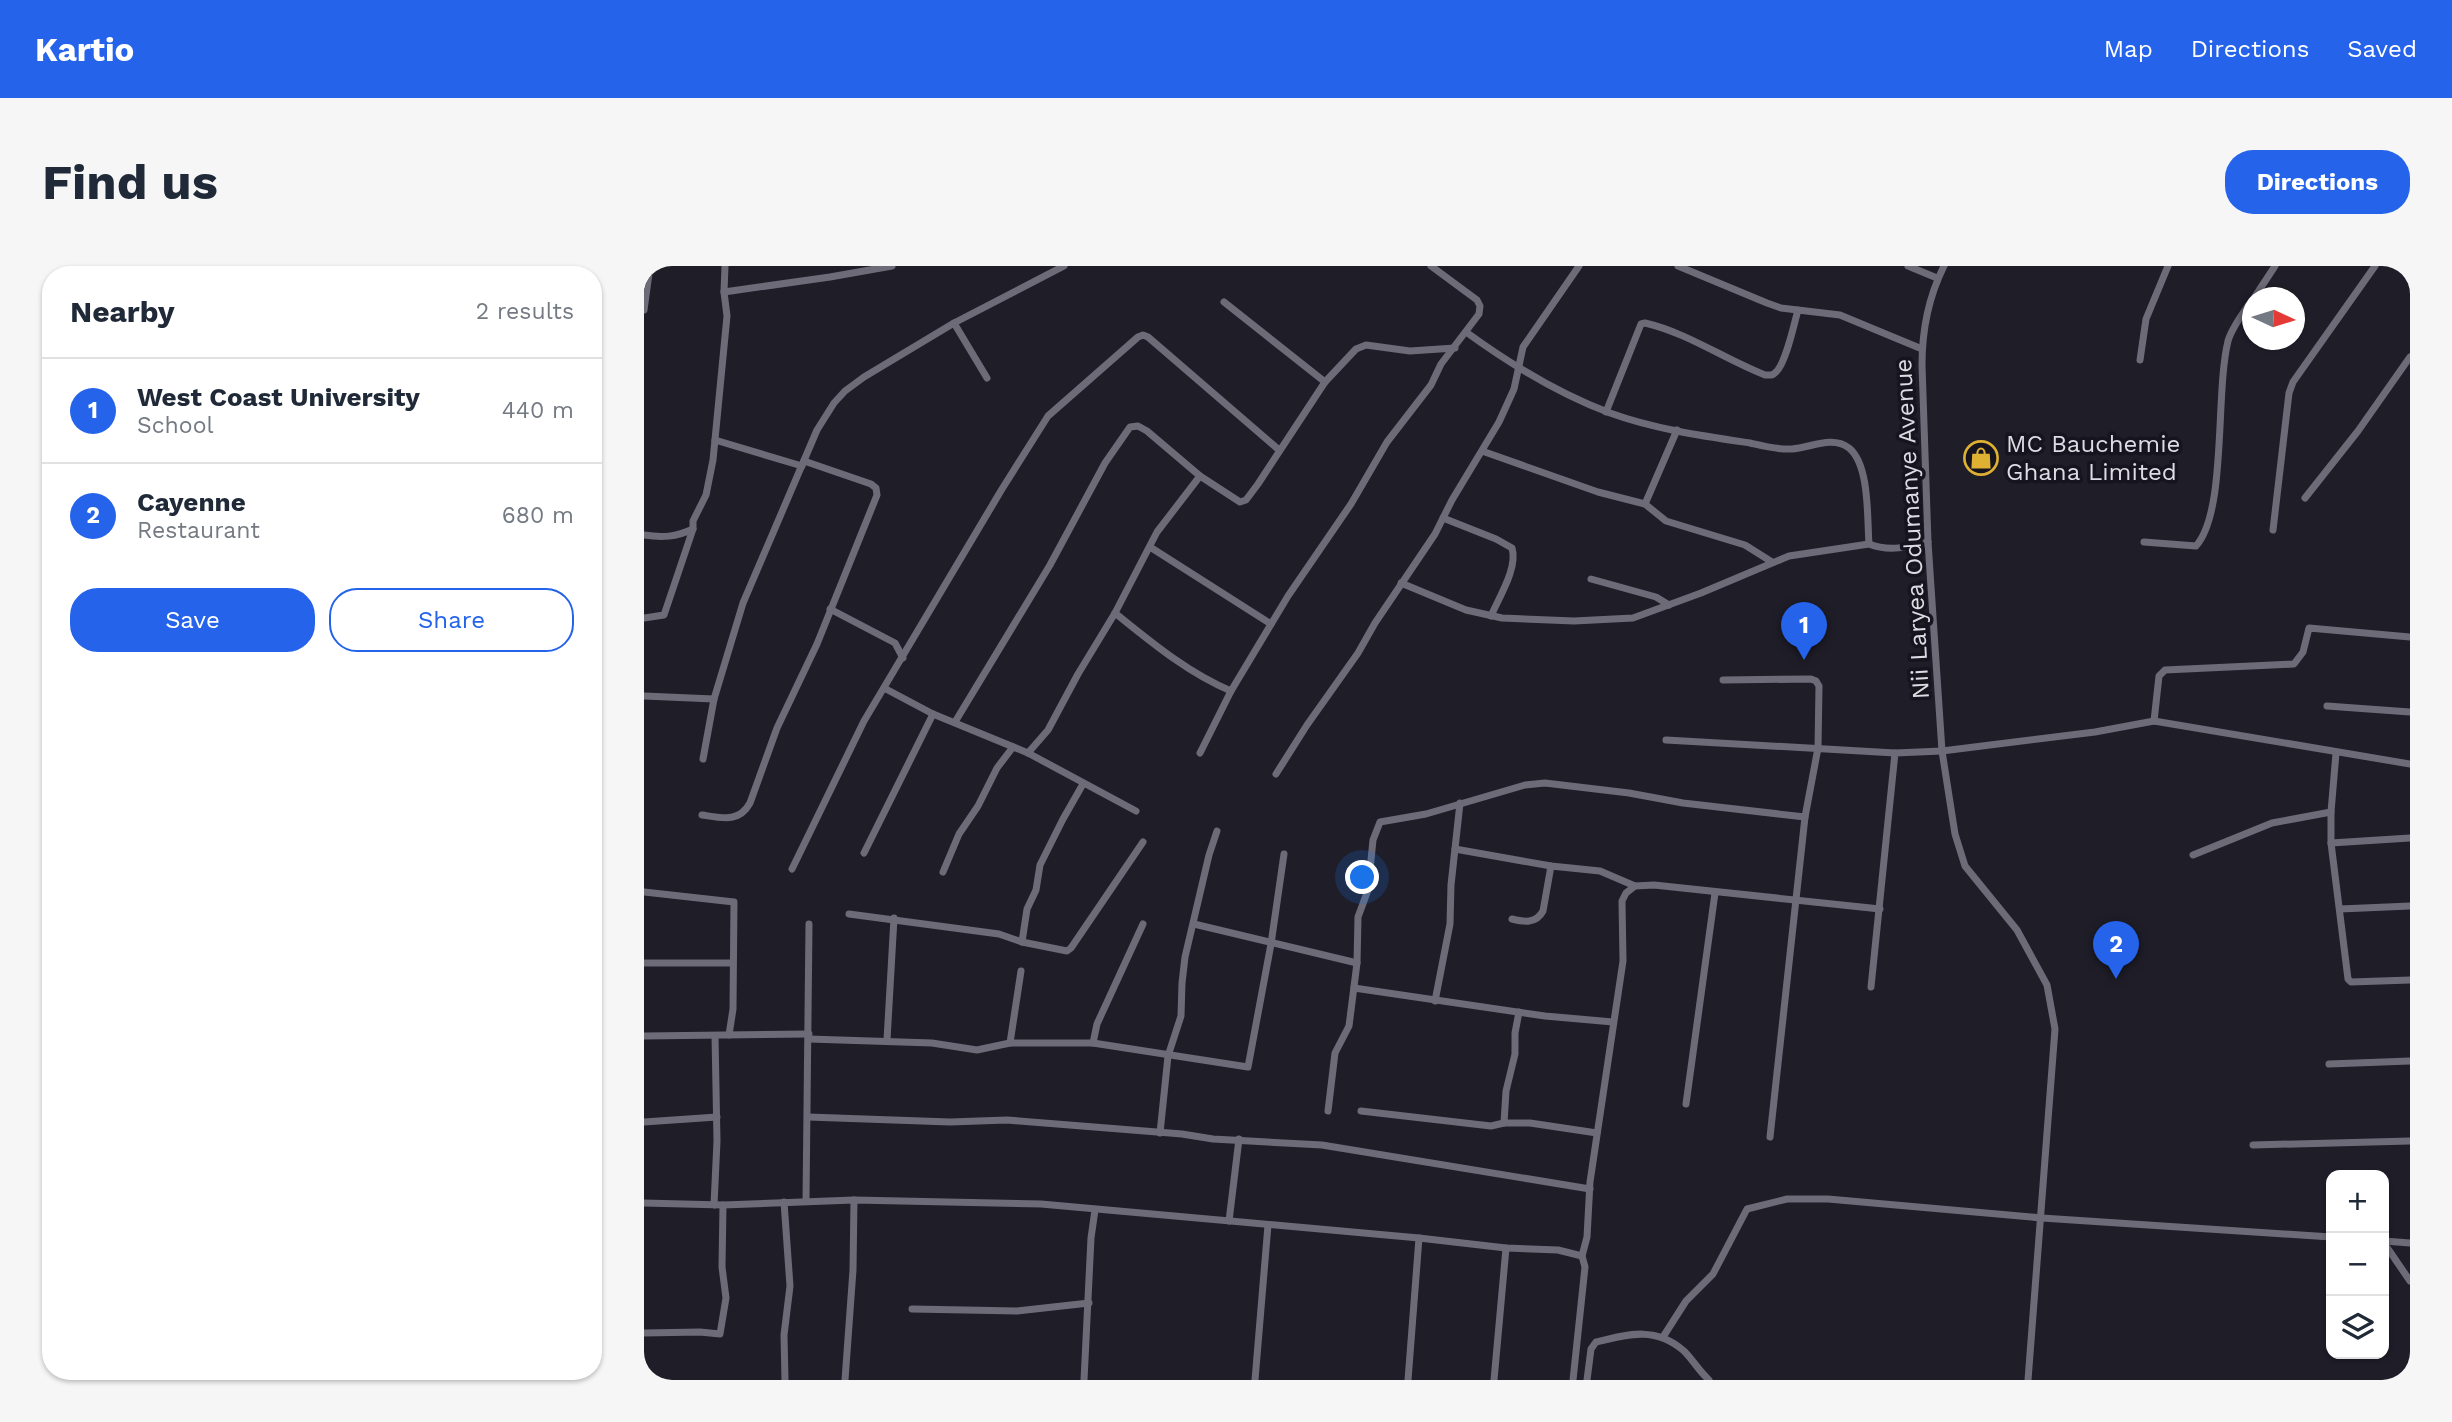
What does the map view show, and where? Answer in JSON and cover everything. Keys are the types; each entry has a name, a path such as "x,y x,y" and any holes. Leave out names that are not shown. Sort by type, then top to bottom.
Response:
{"street":[{"path":"644,310 650,266"},
{"path":"644,618 664,615 693,522 706,495 715,440 727,316 725,266"},
{"path":"724,292 892,266"},
{"path":"703,759 714,699 743,603 827,413 845,391 864,377 954,323 1063,266"},
{"path":"1200,753 1231,691 1271,624 1351,504 1387,442 1431,385 1441,364 1479,314 1480,306 1477,300 1431,266"},
{"path":"1276,774 1358,653 1443,518 1499,422 1514,389 1523,347 1579,266"},
{"path":"1678,266 1767,303 1840,315 1922,349"},
{"path":"1908,266 1937,278"},
{"name":"Nii Laryea Odumanye Avenue","path":"1944,266 1930,299 1922,349 1928,542 1942,751 1955,834 1965,866 2017,930 2048,985 2055,1029 2028,1380"},
{"path":"2140,360 2146,319 2168,266"},
{"path":"2261,287 2275,266"},
{"path":"2273,530 2288,393 2375,266"},
{"path":"1224,302 1325,382"},
{"path":"1606,412 1641,324 1676,331 1726,358 1765,375 1772,375 1779,370 1798,310"},
{"path":"2144,542 2196,546 2205,536 2215,484 2220,387 2229,338 2242,317"},
{"path":"954,323 987,378"},
{"path":"1466,332 1518,366 1606,412 1677,430 1784,449 1841,443 1848,447 1859,461 1869,544"},
{"path":"792,869 864,721 1048,416 1138,337 1148,337 1279,450"},
{"path":"955,722 1050,565 1105,463 1130,427 1138,426 1147,431 1200,476 1240,502 1246,500 1325,382 1356,349 1366,345 1410,351 1455,348"},
{"path":"2305,498 2358,431 2410,357"},
{"path":"1645,504 1677,430"},
{"path":"702,815 731,819 746,811 778,728 817,644 877,495 876,488 871,484 715,440"},
{"path":"1482,451 1598,492 1645,504 1666,521 1745,545 1772,562"},
{"path":"1028,753 1048,730 1168,515 1200,476"},
{"path":"1443,518 1512,548 1514,556 1511,567 1491,616"},
{"path":"644,535 661,538 678,536 693,529"},
{"path":"1402,583 1466,610 1491,616 1520,620 1574,621 1633,618 1789,556 1869,544 1894,548 1928,542"},
{"path":"1150,547 1271,624"},
{"path":"1591,579 1656,597 1669,605"},
{"path":"831,609 895,643 903,658"},
{"path":"1115,613 1153,645 1231,691"},
{"path":"2154,722 2159,676 2165,670 2294,664 2303,652 2309,628 2410,636"},
{"path":"1723,680 1816,681 1819,685 1818,748 1805,817 1770,1137"},
{"path":"884,688 933,714 1028,753 1136,811"},
{"path":"644,695 714,699"},
{"path":"2326,706 2410,712"},
{"path":"864,853 933,714"},
{"path":"1666,740 1895,753 1942,751 2154,722 2410,764"},
{"path":"943,872 959,834 978,806 997,768 1013,747"},
{"path":"1871,987 1895,753"},
{"path":"2336,753 2331,843 2348,979 2351,982 2410,981"},
{"path":"1328,1111 1335,1053 1349,1026 1357,963 1358,916 1368,890 1373,840 1380,822 1426,814 1525,785 1545,783 1805,817"},
{"path":"1022,942 1027,909 1036,890 1040,865 1083,784"},
{"path":"1435,1001 1450,924 1460,803"},
{"path":"2193,855 2272,823 2331,813"},
{"path":"1160,1133 1168,1056 1181,1016 1183,969 1200,890 1217,831"},
{"path":"2331,843 2410,838"},
{"path":"849,914 999,934 1060,951 1072,948 1143,842"},
{"path":"1455,849 1551,866 1600,871 1635,886 1654,885 1880,909"},
{"path":"644,1036 809,1036 932,1043 977,1050 1010,1043 1093,1043 1248,1068 1271,944 1284,854"},
{"path":"1512,919 1522,922 1540,918 1551,866"},
{"path":"1573,1380 1585,1267 1582,1256 1587,1237 1597,1133 1623,961 1622,901 1626,893 1635,886"},
{"path":"644,892 734,902 733,1009 729,1035"},
{"path":"1686,1104 1715,893"},
{"path":"2340,909 2410,906"},
{"path":"887,1041 894,918"},
{"path":"806,1201 809,924"},
{"path":"1194,924 1357,963"},
{"path":"1093,1043 1097,1024 1143,925"},
{"path":"644,963 732,963"},
{"path":"1010,1043 1021,971"},
{"path":"1354,988 1435,1001 1613,1022"},
{"path":"1504,1123 1506,1091 1515,1054 1519,1012"},
{"path":"644,1333 720,1334 726,1298 718,1205 715,1036"},
{"path":"2329,1065 2410,1061"},
{"path":"1361,1111 1491,1126 1531,1123 1597,1133"},
{"path":"644,1122 717,1117"},
{"path":"808,1117 950,1122 1007,1120 1322,1145 1590,1189"},
{"path":"1229,1221 1239,1139"},
{"path":"2253,1145 2410,1141"},
{"path":"1663,1337 1686,1301 1713,1274 1747,1209 1787,1199 1828,1199 2042,1218 2326,1237"},
{"path":"845,1380 853,1270 854,1200"},
{"path":"644,1203 718,1205 854,1200 1026,1203 1506,1248 1558,1250 1582,1256"},
{"path":"784,1202 790,1286 784,1335 785,1380"},
{"path":"1084,1380 1091,1238 1095,1210"},
{"path":"1255,1380 1268,1225"},
{"path":"1408,1380 1419,1238"},
{"path":"2389,1242 2410,1243"},
{"path":"1493,1380 1506,1248"},
{"path":"2389,1250 2410,1281"},
{"path":"912,1309 1017,1311 1089,1303"},
{"path":"1587,1380 1591,1349 1595,1342 1632,1333 1663,1337 1684,1351 1709,1380"}],"place":[{"name":"MC Bauchemie Ghana Limited","path":"1981,458"},
{"name":"West Coast University","path":"1804,660"},
{"name":"Cayenne","path":"2116,979"}]}
